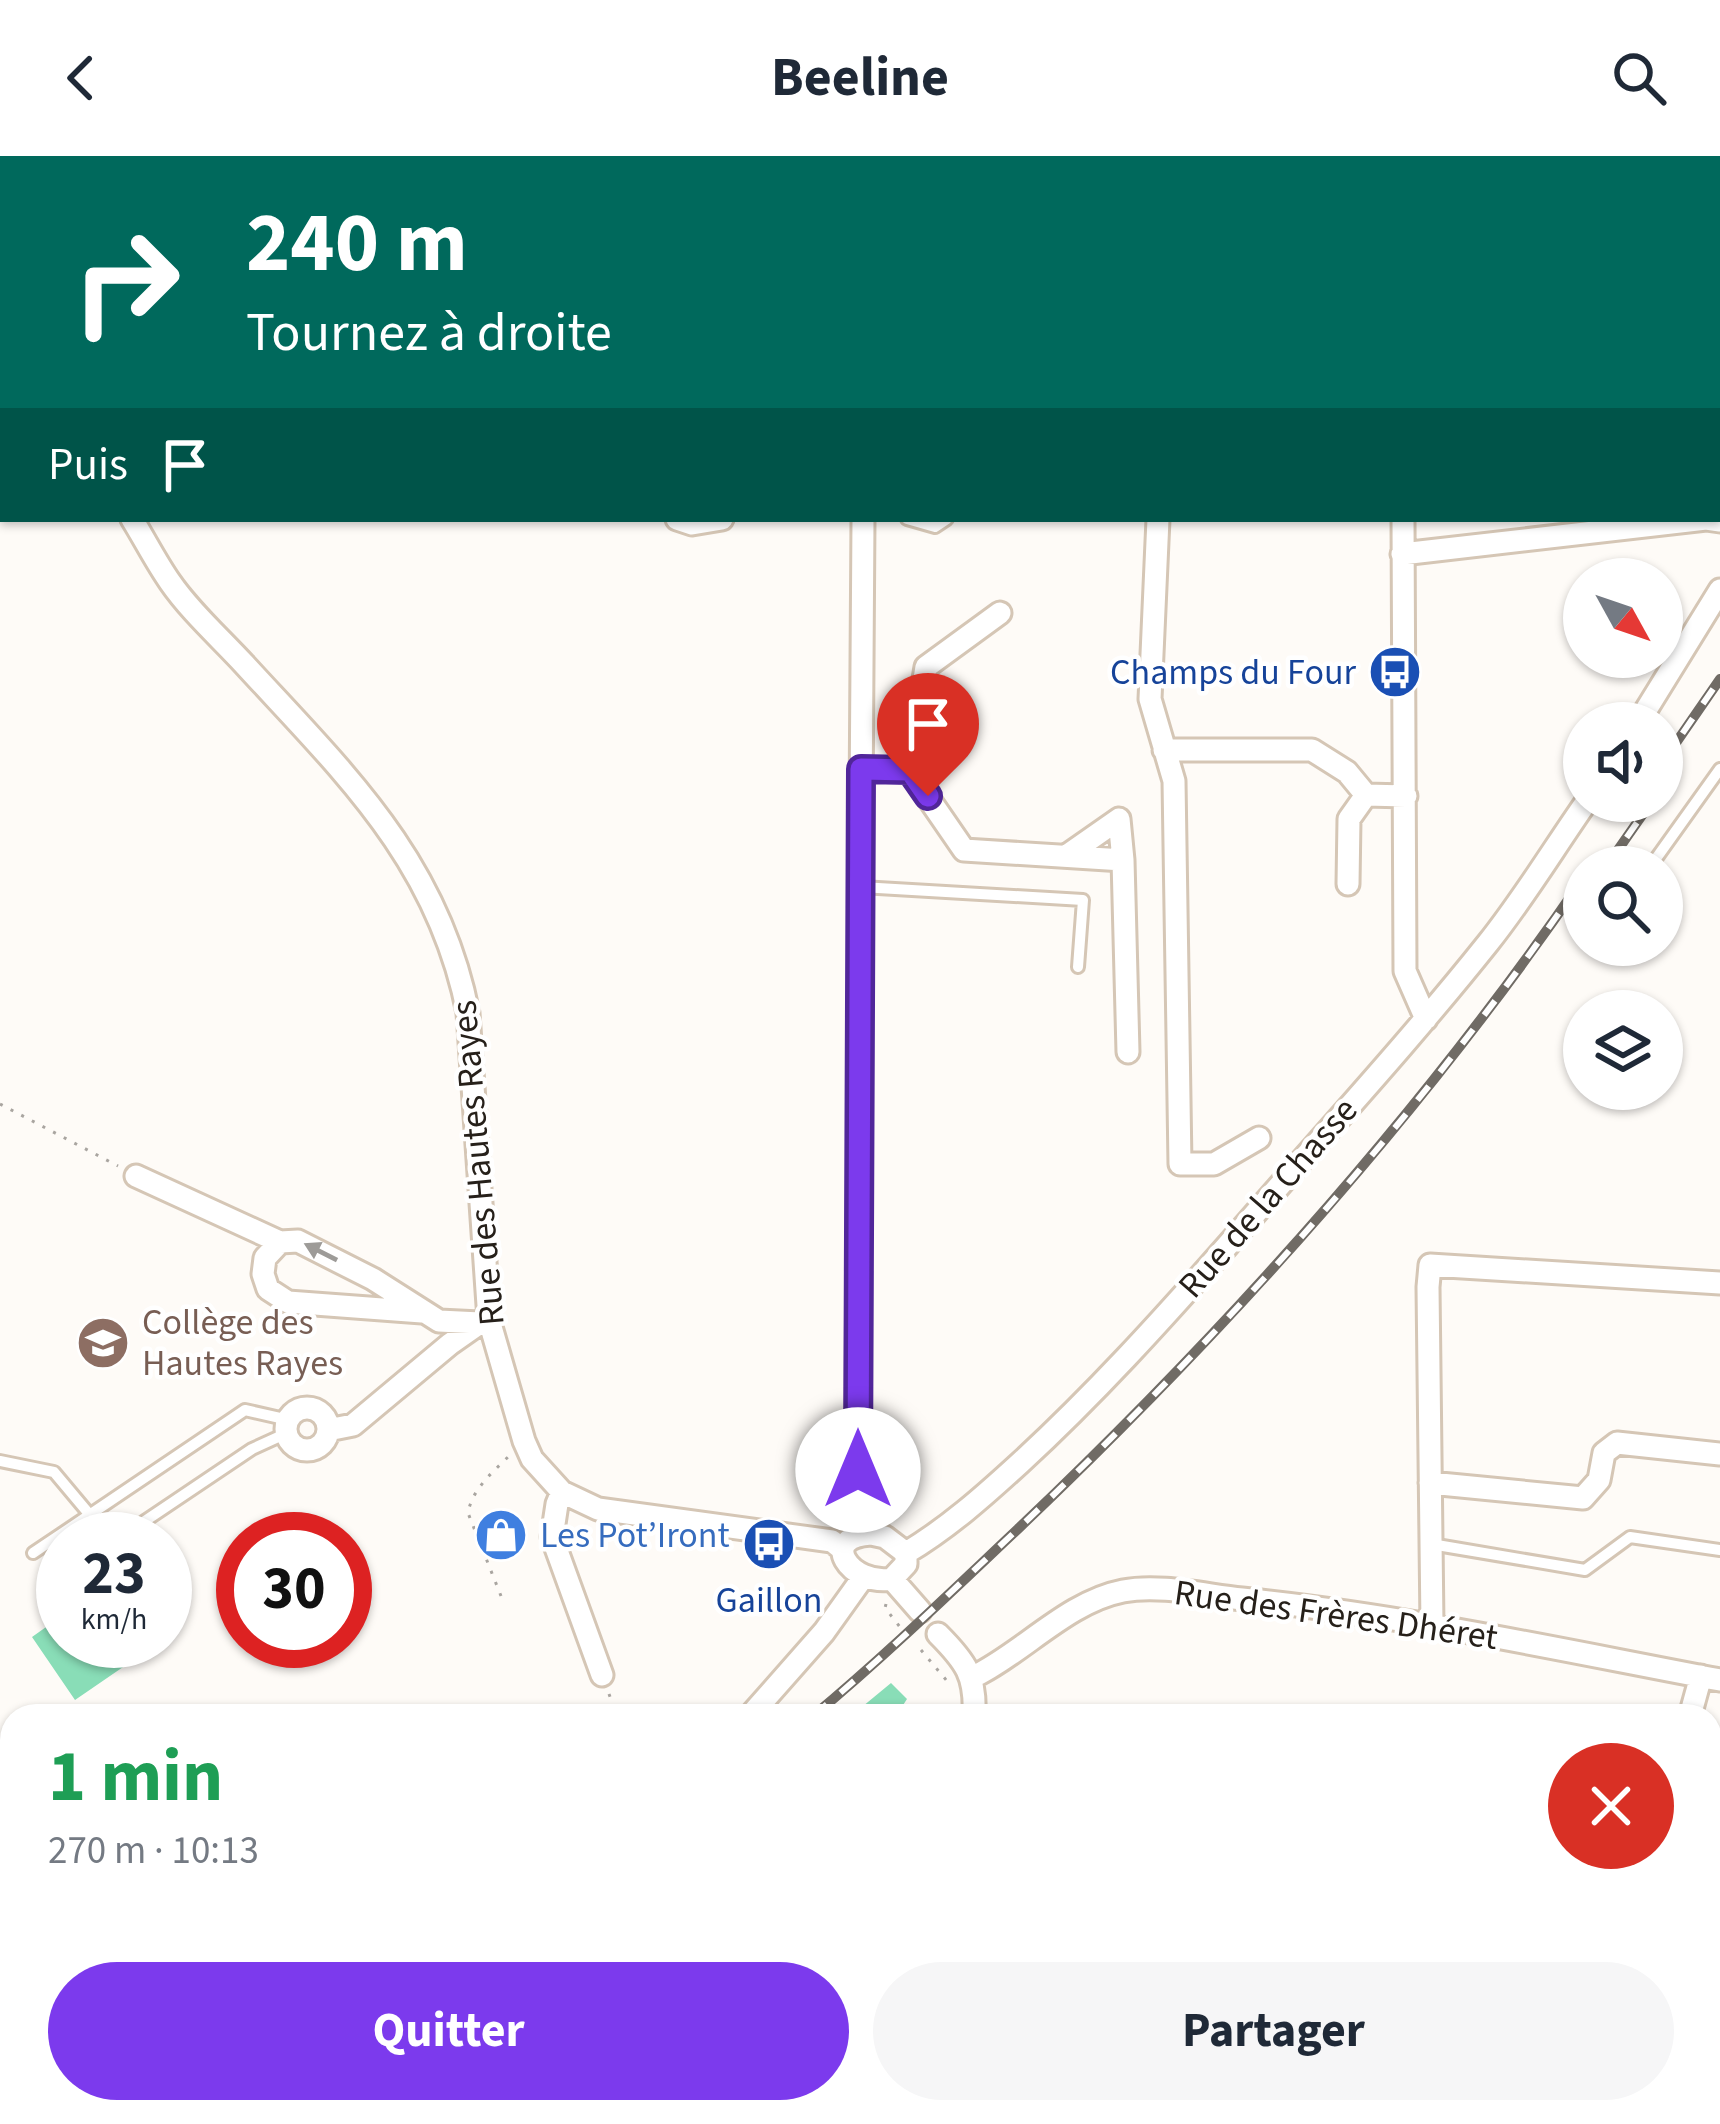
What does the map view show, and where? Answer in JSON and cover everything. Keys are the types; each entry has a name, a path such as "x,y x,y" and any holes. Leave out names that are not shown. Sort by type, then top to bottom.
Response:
{"street":[{"name":"Rue des Hautes Rayes","path":"134,522 172,585 363,794 420,879 447,934 468,1013 484,1322 532,1459 562,1492"},
{"path":"602,1675 552,1537 562,1492 598,1509 832,1541 849,1542 871,1534 885,1537 906,1552 906,1564 892,1579 881,1581 848,1567 843,1558 849,1542 863,522"},
{"path":"1158,522 1150,699 1174,781 1180,1164 1214,1164 1259,1138"},
{"path":"1403,522 1405,971 1426,1019"},
{"path":"1402,554 1680,522"},
{"path":"1651,702 1720,590"},
{"path":"1000,613 926,667 910,770 964,850 1123,860"},
{"path":"1164,750 1312,750 1347,772 1366,795 1406,796"},
{"path":"861,769 910,770"},
{"path":"1348,884 1349,819 1366,795"},
{"path":"1066,856 1119,819 1128,1052"},
{"name":"Rue de la Chasse","path":"906,1552 979,1501 1112,1374 1426,1019 1491,939 1572,822"},
{"path":"136,1176 280,1242 298,1241 373,1279 439,1321 484,1322"},
{"path":"280,1242 265,1258 263,1274 268,1289 288,1302 422,1312"},
{"path":"1432,1625 1430,1265 1720,1283"},
{"path":"288,1426 289,1439 299,1448 312,1449 323,1442 328,1430 353,1424 484,1322"},
{"path":"1430,1483 1582,1498 1599,1480 1604,1454 1617,1443 1720,1454"},
{"path":"761,1704 824,1632 864,1576"},
{"path":"892,1579 920,1611"},
{"name":"Rue des Frères Dhéret","path":"963,1682 1072,1614 1121,1591 1147,1589 1432,1625 1711,1678"},
{"path":"938,1634 958,1654 970,1704"}],"lane":[{"path":"1665,846 1720,769"},
{"path":"861,886 1083,900 1078,967"},
{"path":"94,1512 245,1410 288,1426"},
{"path":"158,1512 288,1426"},
{"path":"0,1461 54,1472 87,1512"},
{"path":"1431,1544 1585,1570 1630,1537 1720,1550"}],"path":[{"path":"0,1104 136,1176"},
{"path":"501,1596 471,1523 469,1504 484,1481 524,1441"},
{"path":"920,1650 963,1682"}],"green space":[{"path":"53,1668 122,1668 75,1700"},
{"path":"891,1683 907,1699 904,1704 866,1704"}],"railway":[{"path":"1683,733 1720,679"},
{"path":"1621,846 1637,822"},
{"path":"827,1704 1098,1452 1247,1297 1389,1135 1563,907"}],"place":[{"name":"Champs du Four","path":"1395,672"},
{"name":"Collège des Hautes Rayes","path":"103,1343"},
{"name":"Les Pot’Iront","path":"501,1535"},
{"name":"Gaillon","path":"769,1544"}],"route":[{"path":"858,1470 861,769 910,770 928,796"}]}
